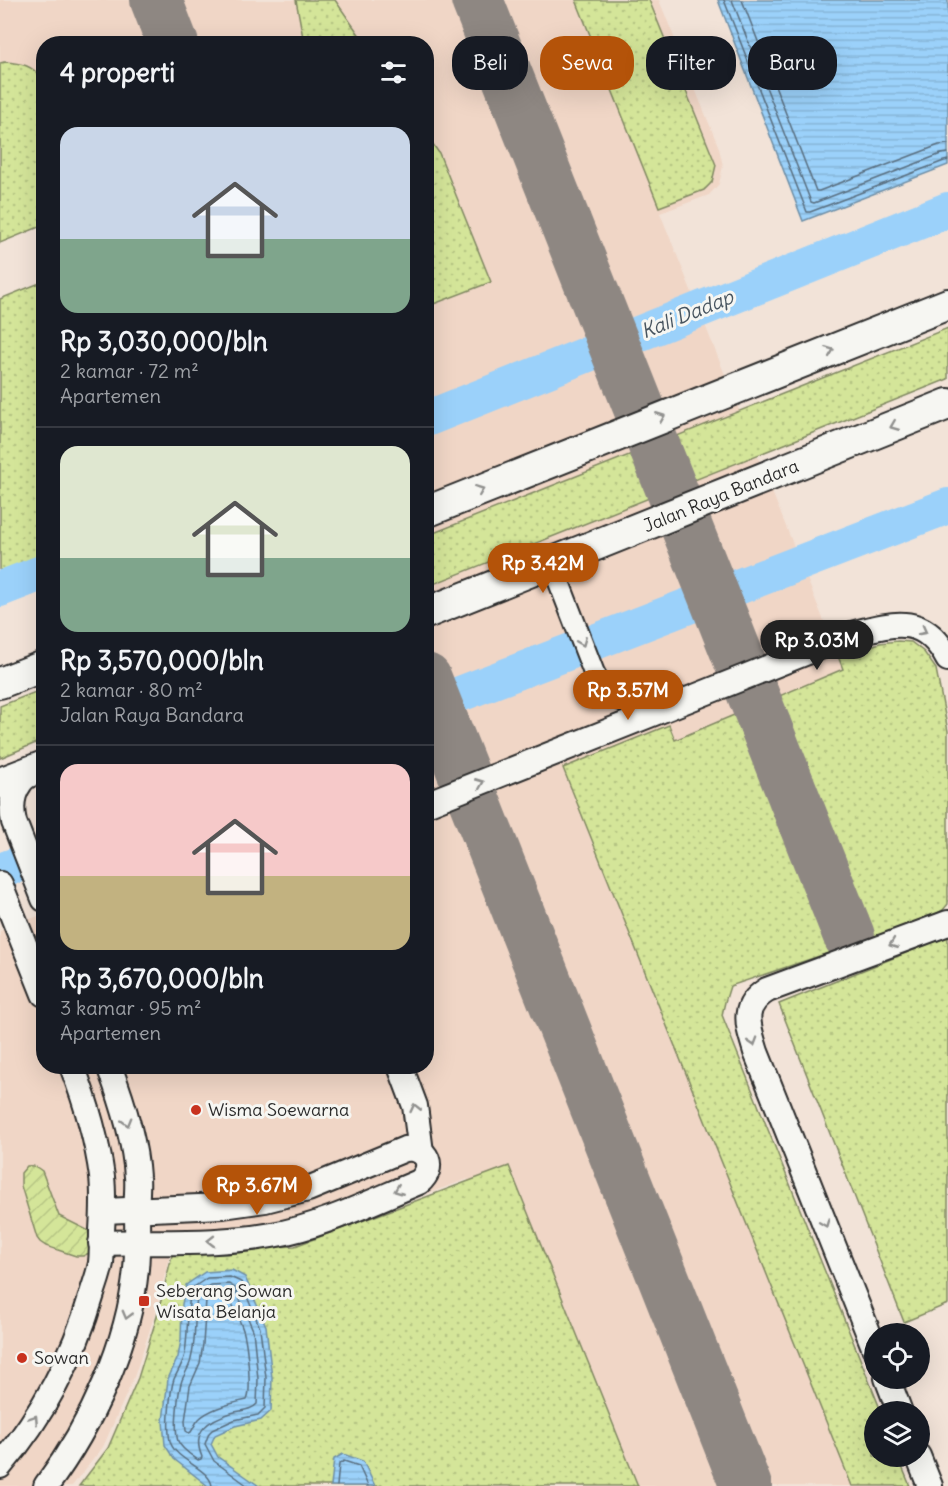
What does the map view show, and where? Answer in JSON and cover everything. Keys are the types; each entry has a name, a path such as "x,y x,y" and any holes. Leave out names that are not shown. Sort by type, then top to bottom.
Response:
{"main road":[{"path":"434,509 947,305"},
{"name":"Jalan Raya Bandara","path":"434,610 948,404"},
{"path":"0,683 36,669"},
{"path":"0,783 36,769"}],"street":[{"path":"552,564 594,673 604,689 614,697 643,704 691,699"},
{"path":"434,801 855,633 895,624 911,626 923,630 934,638 948,659"},
{"path":"36,770 21,781 15,792 11,810 36,878"},
{"path":"0,884 36,974"},
{"path":"864,1323 756,1052 749,1026 750,1008 753,1000 767,990 948,923"},
{"path":"0,1466 13,1451 45,1403 67,1362 84,1320 100,1264 102,1178 98,1150 75,1074"},
{"path":"46,1486 88,1419 113,1364 129,1311 136,1269 137,1177 132,1141 112,1074"},
{"path":"403,1074 415,1106 421,1152"},
{"path":"102,1243 226,1241 273,1235 321,1221 419,1182 429,1167 428,1161 421,1152 416,1149 405,1149 308,1189 266,1200 223,1206 103,1211"},
{"path":"922,1467 930,1486"}],"shaded area":[{"path":"0,0 659,0 674,36 646,36 646,90 695,90 719,148 723,166 719,184 709,195 660,213 838,656 880,643 911,642 924,652 936,669 948,731 948,904 943,910 924,921 730,986 722,1015 864,1369 864,1389 872,1389 877,1401 864,1401 864,1467 902,1467 910,1486 583,1486 468,1179 296,1241 171,1250 155,1314 134,1377 103,1447 72,1486 0,1486 0,931 36,917 36,1074 434,1074 434,36 36,36 36,228 0,243"}],"green space":[{"path":"296,0 335,0 360,36 303,36"},
{"path":"576,0 649,0 664,36 646,36 646,90 686,90 716,165 712,182 704,190 659,207 612,90 634,90 634,36 590,36"},
{"path":"0,63 16,63 36,72 36,228 0,243"},
{"path":"434,146 439,153 491,282 434,304"},
{"path":"36,284 36,580 0,593 0,299"},
{"path":"948,328 948,379 434,584 434,533"},
{"path":"911,642 924,652 936,669 948,731 948,904 943,910 924,921 730,986 722,1015 864,1369 864,1389 872,1389 877,1401 864,1401 864,1467 902,1467 910,1486 852,1486 563,768 669,725 675,740 843,669 838,656 880,643"},
{"path":"36,692 36,743 0,758 0,706"},
{"path":"948,936 948,1304 904,1322 779,1004"},
{"path":"27,1166 42,1171 59,1216 93,1233 93,1251 83,1256 76,1256 40,1242 21,1186 21,1173"},
{"path":"509,1166 638,1486 79,1486 108,1448 138,1378 158,1313 173,1251 295,1246"}],"water":[{"path":"718,0 948,0 948,165 803,221 753,90 837,90 837,36 748,36 748,78 736,47 736,36 732,36"},
{"path":"232,1270 245,1277 266,1326 272,1378 271,1411 261,1420 235,1426 215,1435 211,1444 218,1457 259,1486 208,1486 174,1459 165,1445 163,1421 168,1379 178,1357 182,1304 186,1285 205,1272"},
{"path":"343,1454 363,1461 375,1486 331,1486 334,1459"}],"waterway":[{"name":"Kali Dadap","path":"434,416 948,210"},
{"name":"Kali Dadap","path":"434,704 948,506"},
{"name":"Kali Dadap","path":"0,589 36,575"},
{"name":"Kali Dadap","path":"0,871 36,858"}],"taxiway":[{"path":"156,0 170,36"},
{"path":"477,0 849,936"},
{"path":"434,699 746,1486"}],"place":[{"name":"Wisma Soewarna","path":"196,1110"},
{"name":"Seberang Sowan Wisata Belanja","path":"144,1301"},
{"name":"Sowan","path":"22,1358"}]}
